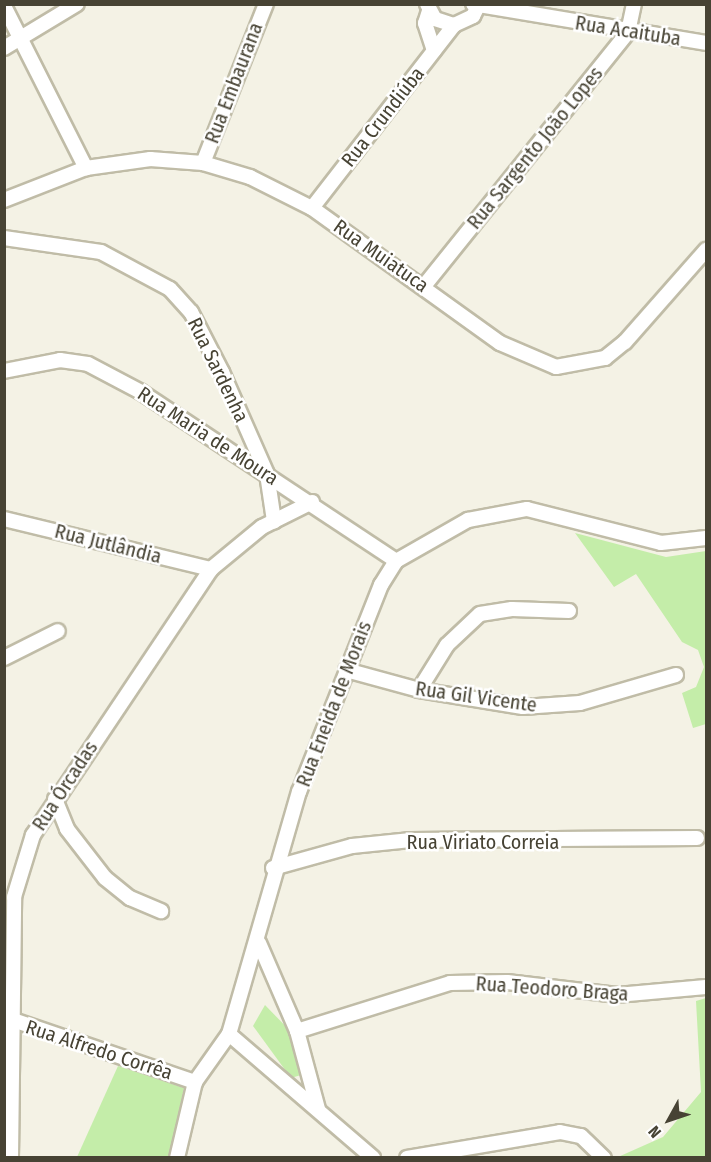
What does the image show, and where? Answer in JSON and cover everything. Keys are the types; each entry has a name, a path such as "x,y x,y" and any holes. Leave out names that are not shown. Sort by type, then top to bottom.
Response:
{"street":[{"path":"4,48 77,4"},
{"name":"Rua Embaurana","path":"203,163 266,4"},
{"name":"Rua Sargento João Lopes","path":"424,286 628,32 634,4"},
{"name":"Rua Acaituba","path":"477,5 628,32 706,43"},
{"name":"Rua Crundiúba","path":"312,208 454,25 473,16 477,5"},
{"path":"4,6 86,168"},
{"path":"434,51 424,23 428,8 454,25"},
{"name":"Rua Muiatuca","path":"4,200 86,168 150,159 203,163 250,177 312,208 528,359 556,367 582,365 605,358 625,342 706,250"},
{"name":"Rua Sardenha","path":"4,238 101,252 170,290 207,340 267,474 274,521"},
{"name":"Rua Maria de Moura","path":"4,371 60,360 88,364 312,502 396,561"},
{"name":"Rua Órcadas","path":"11,1158 10,1020 14,897 22,860 55,799 211,569 274,521 312,502"},
{"path":"396,561 468,520 527,508 662,543 706,538"},
{"name":"Rua Jutlândia","path":"4,519 211,569"},
{"name":"Rua Eneida de Morais","path":"177,1158 195,1082 229,1034 259,943 273,868 346,670 396,561"},
{"path":"420,690 447,645 480,614 512,609 569,611"},
{"path":"4,658 58,631"},
{"name":"Rua Gil Vicente","path":"346,670 420,690 548,707 676,675"},
{"path":"55,799 67,829 105,878 130,898 161,911"},
{"name":"Rua Viriato Correia","path":"273,868 352,846 411,840 542,843 697,838"},
{"path":"259,943 297,1030 318,1109"},
{"name":"Rua Teodoro Braga","path":"297,1030 450,983 507,982 618,995 706,987"},
{"name":"Rua Alfredo Corrêa","path":"10,1020 195,1082"},
{"path":"229,1034 374,1158"},
{"path":"406,1158 560,1132 581,1136 604,1158"}],"green space":[{"path":"575,533 666,557 706,551 706,724 693,728 682,693 696,687 704,667 698,650 682,642 636,574 614,587"},
{"path":"706,998 706,1157 618,1157 663,1137 701,1092 696,1001"},
{"path":"265,1005 296,1037 301,1075 291,1078 253,1026"},
{"path":"118,1066 184,1088 169,1157 77,1157"}]}
